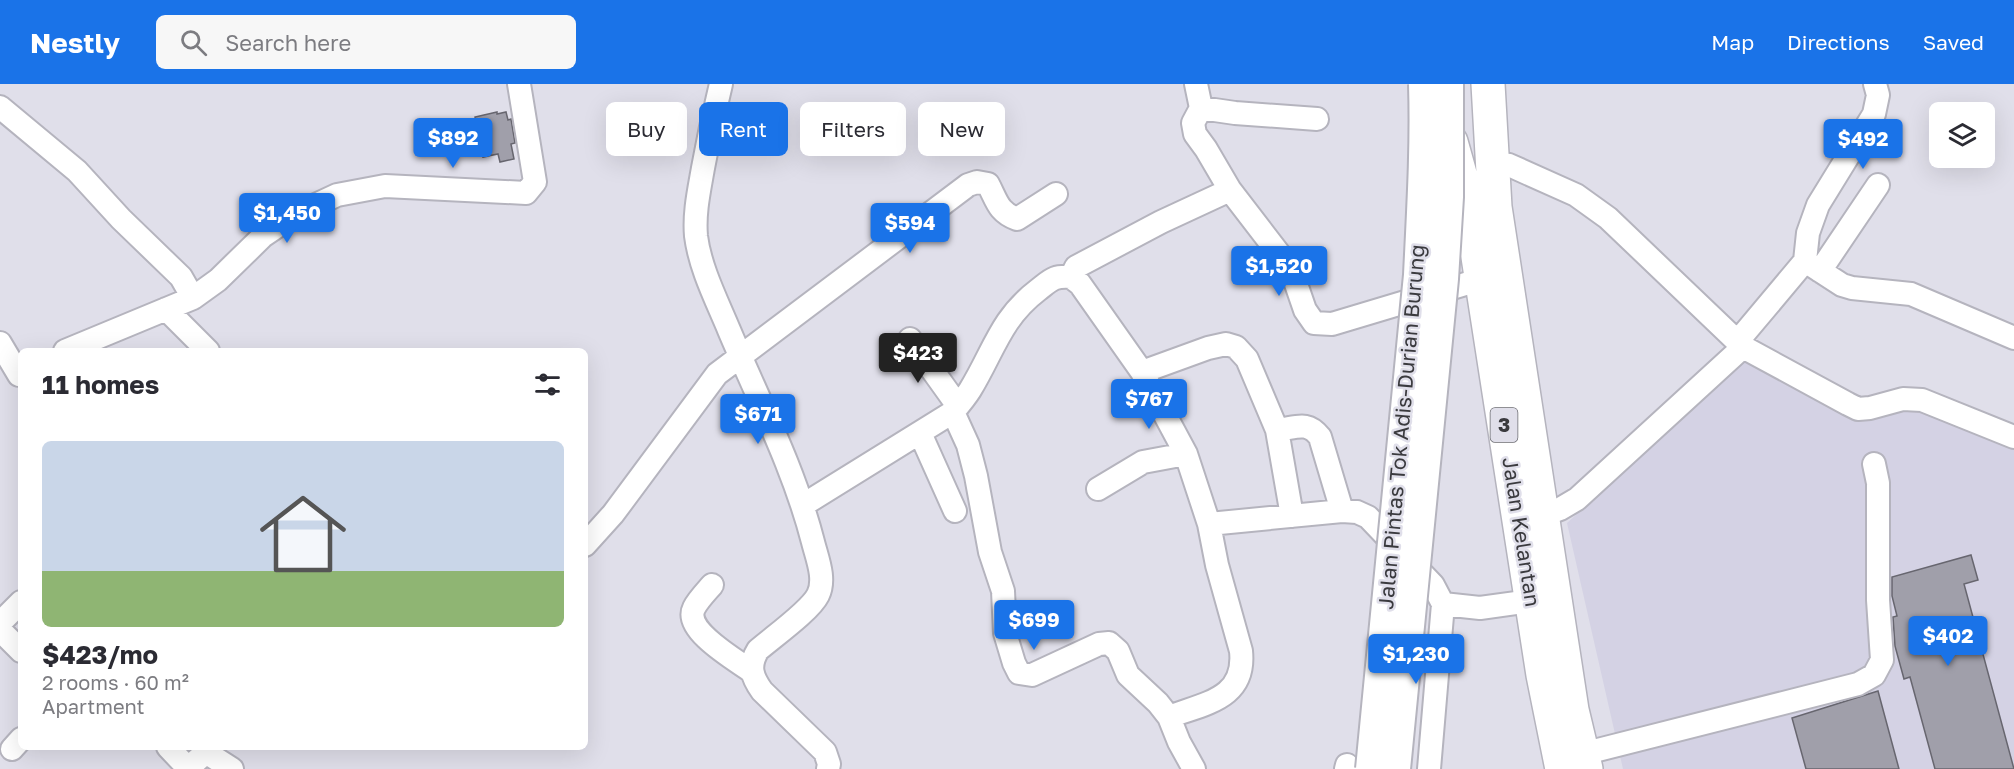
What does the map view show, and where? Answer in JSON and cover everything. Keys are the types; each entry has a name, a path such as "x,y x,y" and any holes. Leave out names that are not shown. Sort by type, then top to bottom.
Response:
{"highway":[{"name":"Jalan Kelantan","path":"1435,84 1466,195 1482,279 1543,675 1577,764"},
{"name":"Jalan Kelantan","path":"1488,84 1495,207 1572,710 1577,764"}],"main road":[{"name":"Jalan Pintas Tok Adis-Durian Burung","path":"1354,768 1418,275 1424,152 1423,84"},
{"name":"Jalan Pintas Tok Adis-Durian Burung","path":"1396,769 1444,279 1449,187 1449,84"}],"street":[{"path":"72,348 193,298 218,280 263,236 294,215 338,195 385,186 526,193 534,182 519,84"},
{"path":"722,84 711,122 695,211 696,237 701,259 740,356 776,433 803,505 821,572 818,595 811,605 758,650 752,660 751,670 762,692 825,752 828,769"},
{"path":"1196,84 1201,108 1193,123 1195,134 1230,190 1283,259 1294,278 1308,318 1314,323 1332,324 1482,279"},
{"path":"1812,266 1808,233 1818,205 1874,114 1878,95 1875,84"},
{"path":"1201,108 1317,119"},
{"path":"3,115 77,171 121,219 181,277 193,298"},
{"path":"1491,163 1509,165 1591,204 1740,345 1858,409 1903,399 1922,400 2014,437"},
{"path":"588,542 613,514 717,374 968,185 977,182 988,184 999,208 1006,215 1017,219 1056,194"},
{"path":"1541,516 1560,509 1577,498 1740,345 1812,266 1878,185"},
{"path":"1071,277 1076,267 1161,222 1230,190"},
{"path":"1812,266 1852,288 1911,294 2014,338"},
{"path":"803,505 956,409 970,390 1000,331 1012,314 1026,299 1056,276 1071,277 1080,285 1142,372 1186,454 1209,524 1217,566 1241,651 1240,677 1232,689 1221,697 1170,717"},
{"path":"166,309 205,348"},
{"path":"910,339 956,409 968,445 990,552 1003,591 1005,633 1019,673 1032,675 1099,644 1109,643 1118,651 1128,675 1170,717 1179,742 1194,769"},
{"path":"0,343 13,378"},
{"path":"1142,372 1208,348 1226,344 1236,347 1247,359 1277,430 1292,516"},
{"path":"1277,430 1306,426 1314,429 1320,437 1342,511"},
{"path":"920,433 956,511"},
{"path":"1098,489 1143,462 1186,454"},
{"path":"1577,764 1858,684 1874,675 1882,660 1878,600 1878,483 1874,464"},
{"path":"1209,524 1342,511 1357,512 1368,517 1433,585 1443,604 1429,769"},
{"path":"712,585 693,609 693,620 710,642 751,670"},
{"path":"1443,604 1480,608 1531,601"},
{"path":"0,623 18,605"},
{"path":"0,630 18,648"},
{"path":"171,750 187,769 210,750 232,769"}],"shaded area":[{"path":"1746,360 1848,407 1919,404 2014,439 2014,769 1623,769 1567,523"}],"building":[{"path":"497,112 497,114 506,112 508,120 511,119 515,143 511,144 514,159 500,162 498,154 483,157 475,117"},
{"path":"1971,555 1978,580 1964,584 2014,769 1935,769 1910,677 1904,679 1895,646 1893,617 1897,616 1892,596 1892,577"},
{"path":"1878,691 1899,769 1806,769 1792,718"}]}
